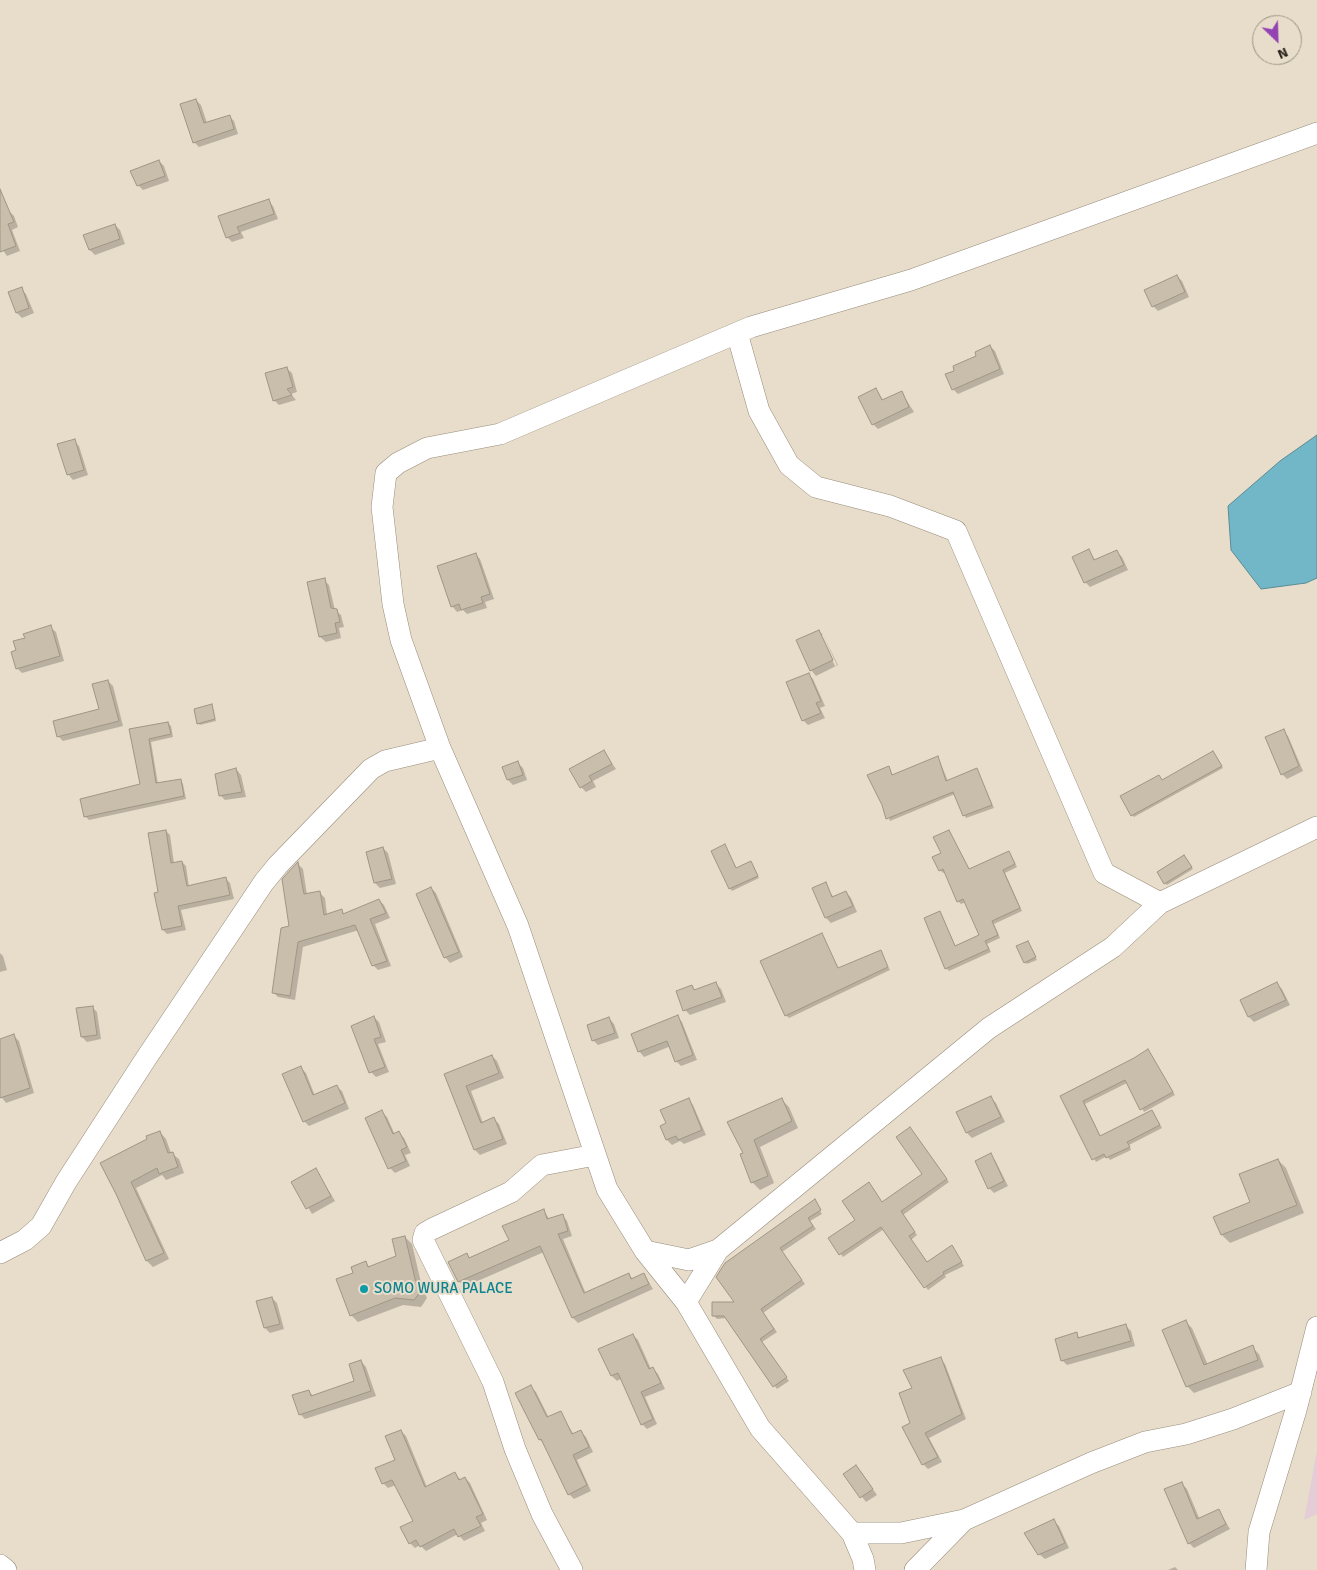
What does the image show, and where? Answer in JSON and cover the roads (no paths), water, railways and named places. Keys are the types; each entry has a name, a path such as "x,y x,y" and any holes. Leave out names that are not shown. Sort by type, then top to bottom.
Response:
{"street":[{"path":"864,1570 863,1559 852,1533 760,1428 686,1302 645,1251 607,1189 518,926 440,748 401,640 393,604 382,507 386,473 398,463 428,448 500,434 737,333 911,280 1317,133"},
{"path":"737,333 759,411 789,465 816,487 890,506 956,531 1104,873 1160,903"},
{"path":"0,1253 26,1240 41,1226 66,1182 145,1060 264,882 278,865 371,769 385,761 440,748"},
{"path":"686,1302 718,1250 989,1028 1114,948 1160,903 1317,827"},
{"path":"572,1570 542,1514 515,1449 493,1382 423,1240 425,1234 432,1229 511,1192 542,1165 596,1155"},
{"path":"645,1251 689,1260 718,1250"},
{"path":"1256,1570 1259,1532 1301,1392 1317,1327"},
{"path":"852,1533 901,1533 964,1520 1090,1463 1145,1442 1196,1431 1233,1419 1301,1392"},
{"path":"915,1570 964,1520"},
{"path":"0,1565 6,1570"}],"water":[{"path":"1317,435 1317,578 1306,583 1261,589 1231,550 1228,506 1280,461"}],"place":[{"name":"SOMO WURA PALACE","path":"364,1289"}]}
